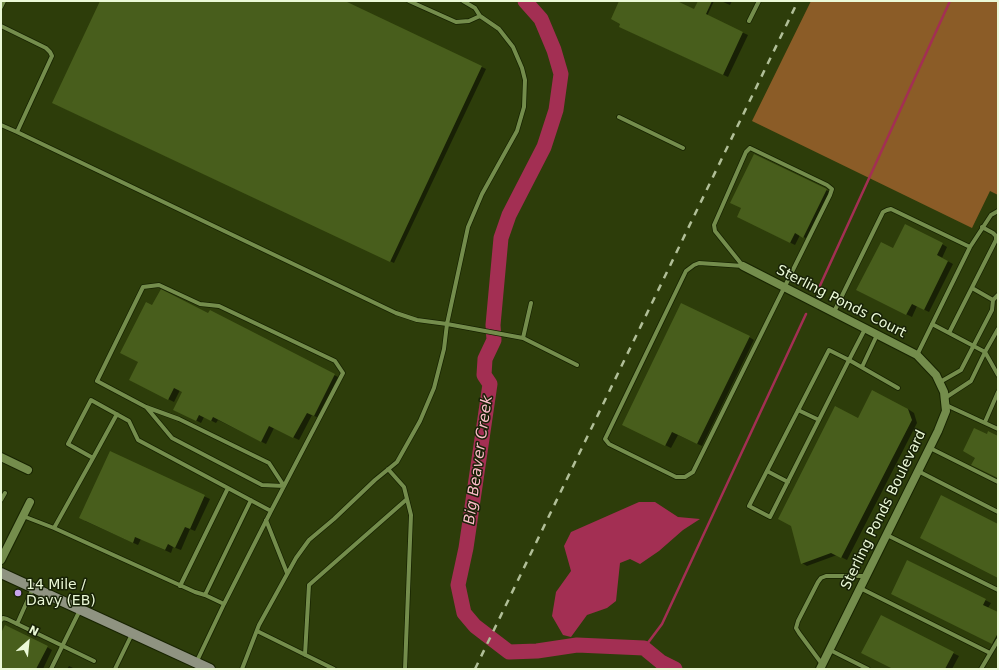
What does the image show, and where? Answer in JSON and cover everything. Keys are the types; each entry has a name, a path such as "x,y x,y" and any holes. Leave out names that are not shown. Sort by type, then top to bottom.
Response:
{"main road":[{"path":"1,573 210,669"}],"street":[{"name":"Sterling Ponds Court","path":"743,266 917,355 924,362"},
{"name":"Sterling Ponds Boulevard","path":"821,667 930,447 946,411 944,392 940,382 936,375 924,362"},
{"path":"1,458 28,470"},
{"path":"1,560 30,502"}],"lane":[{"path":"1,7 4,1"},
{"path":"409,1 456,22 468,21 480,16"},
{"path":"242,669 257,631 296,558 309,540 397,462 420,420 434,388 444,349 447,324 464,240 471,217 516,131 524,107 525,80 518,57 507,38 499,29 480,16 475,8 463,1"},
{"path":"749,21 759,1"},
{"path":"1,26 46,48 52,56 17,132"},
{"path":"619,117 683,148"},
{"path":"1,125 396,313 417,320 523,338 577,365"},
{"path":"750,148 828,185 832,189 830,195 693,472 685,476 676,477 608,444 605,439 607,434 686,271 699,263 743,266 715,231 714,225 746,152 750,148"},
{"path":"834,312 883,212 887,210 891,209 970,247"},
{"path":"917,355 970,247 991,215 998,211"},
{"path":"949,333 996,240 996,236 993,233 982,228"},
{"path":"196,663 266,520 271,511 343,373 335,361 219,306 200,304 159,285 143,287 97,381 146,407 179,419 269,463 284,486"},
{"path":"972,288 993,300"},
{"path":"940,382 961,370 992,310 993,300 998,295"},
{"path":"523,338 531,303"},
{"path":"932,324 985,352 998,375"},
{"path":"865,329 849,360 770,517 749,506 829,350 849,360 862,367 898,388"},
{"path":"998,329 971,381 945,402 998,429"},
{"path":"862,367 877,335"},
{"path":"985,422 998,392"},
{"path":"93,458 68,444 91,400 129,421 138,440 271,511"},
{"path":"146,407 172,438 262,485 284,486"},
{"path":"798,410 819,420"},
{"path":"54,528 117,414"},
{"path":"930,447 998,482"},
{"path":"388,469 404,487 411,515 405,669"},
{"path":"767,471 788,482"},
{"path":"918,471 998,512"},
{"path":"180,586 228,488"},
{"path":"1,500 5,492"},
{"path":"305,654 309,585 407,499"},
{"path":"205,595 251,500"},
{"path":"23,516 54,528 180,586 224,604"},
{"path":"266,520 287,574"},
{"path":"886,535 998,590"},
{"path":"821,667 796,628 798,622 818,582 822,578 826,576 866,576"},
{"path":"17,624 33,588"},
{"path":"860,588 990,653"},
{"path":"51,669 80,609"},
{"path":"1,620 3,618 7,619 94,661"},
{"path":"257,631 334,669"},
{"path":"115,669 132,634"},
{"path":"981,669 998,640"},
{"path":"830,649 868,669"},
{"path":"856,669 858,664"}],"shaded area":[{"path":"811,1 998,1 998,195 990,191 972,228 752,121"},
{"path":"639,502 655,502 678,517 700,519 683,530 659,551 640,564 630,559 620,563 616,601 607,608 587,615 571,637 563,635 552,616 556,592 571,571 564,546 571,532"}],"building":[{"path":"100,1 345,1 482,66 390,262 52,103"},
{"path":"619,1 677,1 694,9 698,1 712,1 706,14 743,32 723,75 619,27 620,24 611,19"},
{"path":"754,154 827,189 803,238 795,233 790,243 737,217 741,208 730,203"},
{"path":"905,224 943,243 937,255 948,261 924,310 912,304 906,315 856,290 881,242 893,248"},
{"path":"161,289 208,313 210,310 335,374 314,416 307,413 293,438 269,426 261,442 213,417 211,421 199,415 196,421 173,410 182,392 174,388 168,400 129,380 138,362 120,353 146,302 152,305"},
{"path":"681,303 750,336 697,444 672,432 665,446 622,425"},
{"path":"872,390 908,409 912,420 841,558 831,553 801,564 791,526 778,519 835,406 858,418"},
{"path":"974,428 987,434 988,431 998,436 998,478 971,465 975,458 963,451"},
{"path":"110,451 205,495 190,529 185,527 175,548 168,544 165,550 135,537 133,543 79,518"},
{"path":"941,495 998,524 998,578 920,538"},
{"path":"907,560 986,599 983,605 998,612 998,633 992,644 891,594"},
{"path":"881,615 954,652 945,669 893,669 861,653"},
{"path":"5,625 48,646 36,669 1,669 1,633"}],"waterway":[{"name":"Big Beaver Creek","path":"525,1 541,19 554,50 561,74 556,110 544,147 509,215 501,238 493,325 494,340 485,359 484,375 490,384 466,548 458,585 464,613 475,626 509,652 537,651 577,645 644,648 661,662 675,669"},
{"path":"818,290 950,1"},
{"path":"644,648 662,624 806,314"}],"railway":[{"path":"475,669 798,1"}],"place":[{"name":"14 Mile / Davy (EB)","path":"18,593"}]}
